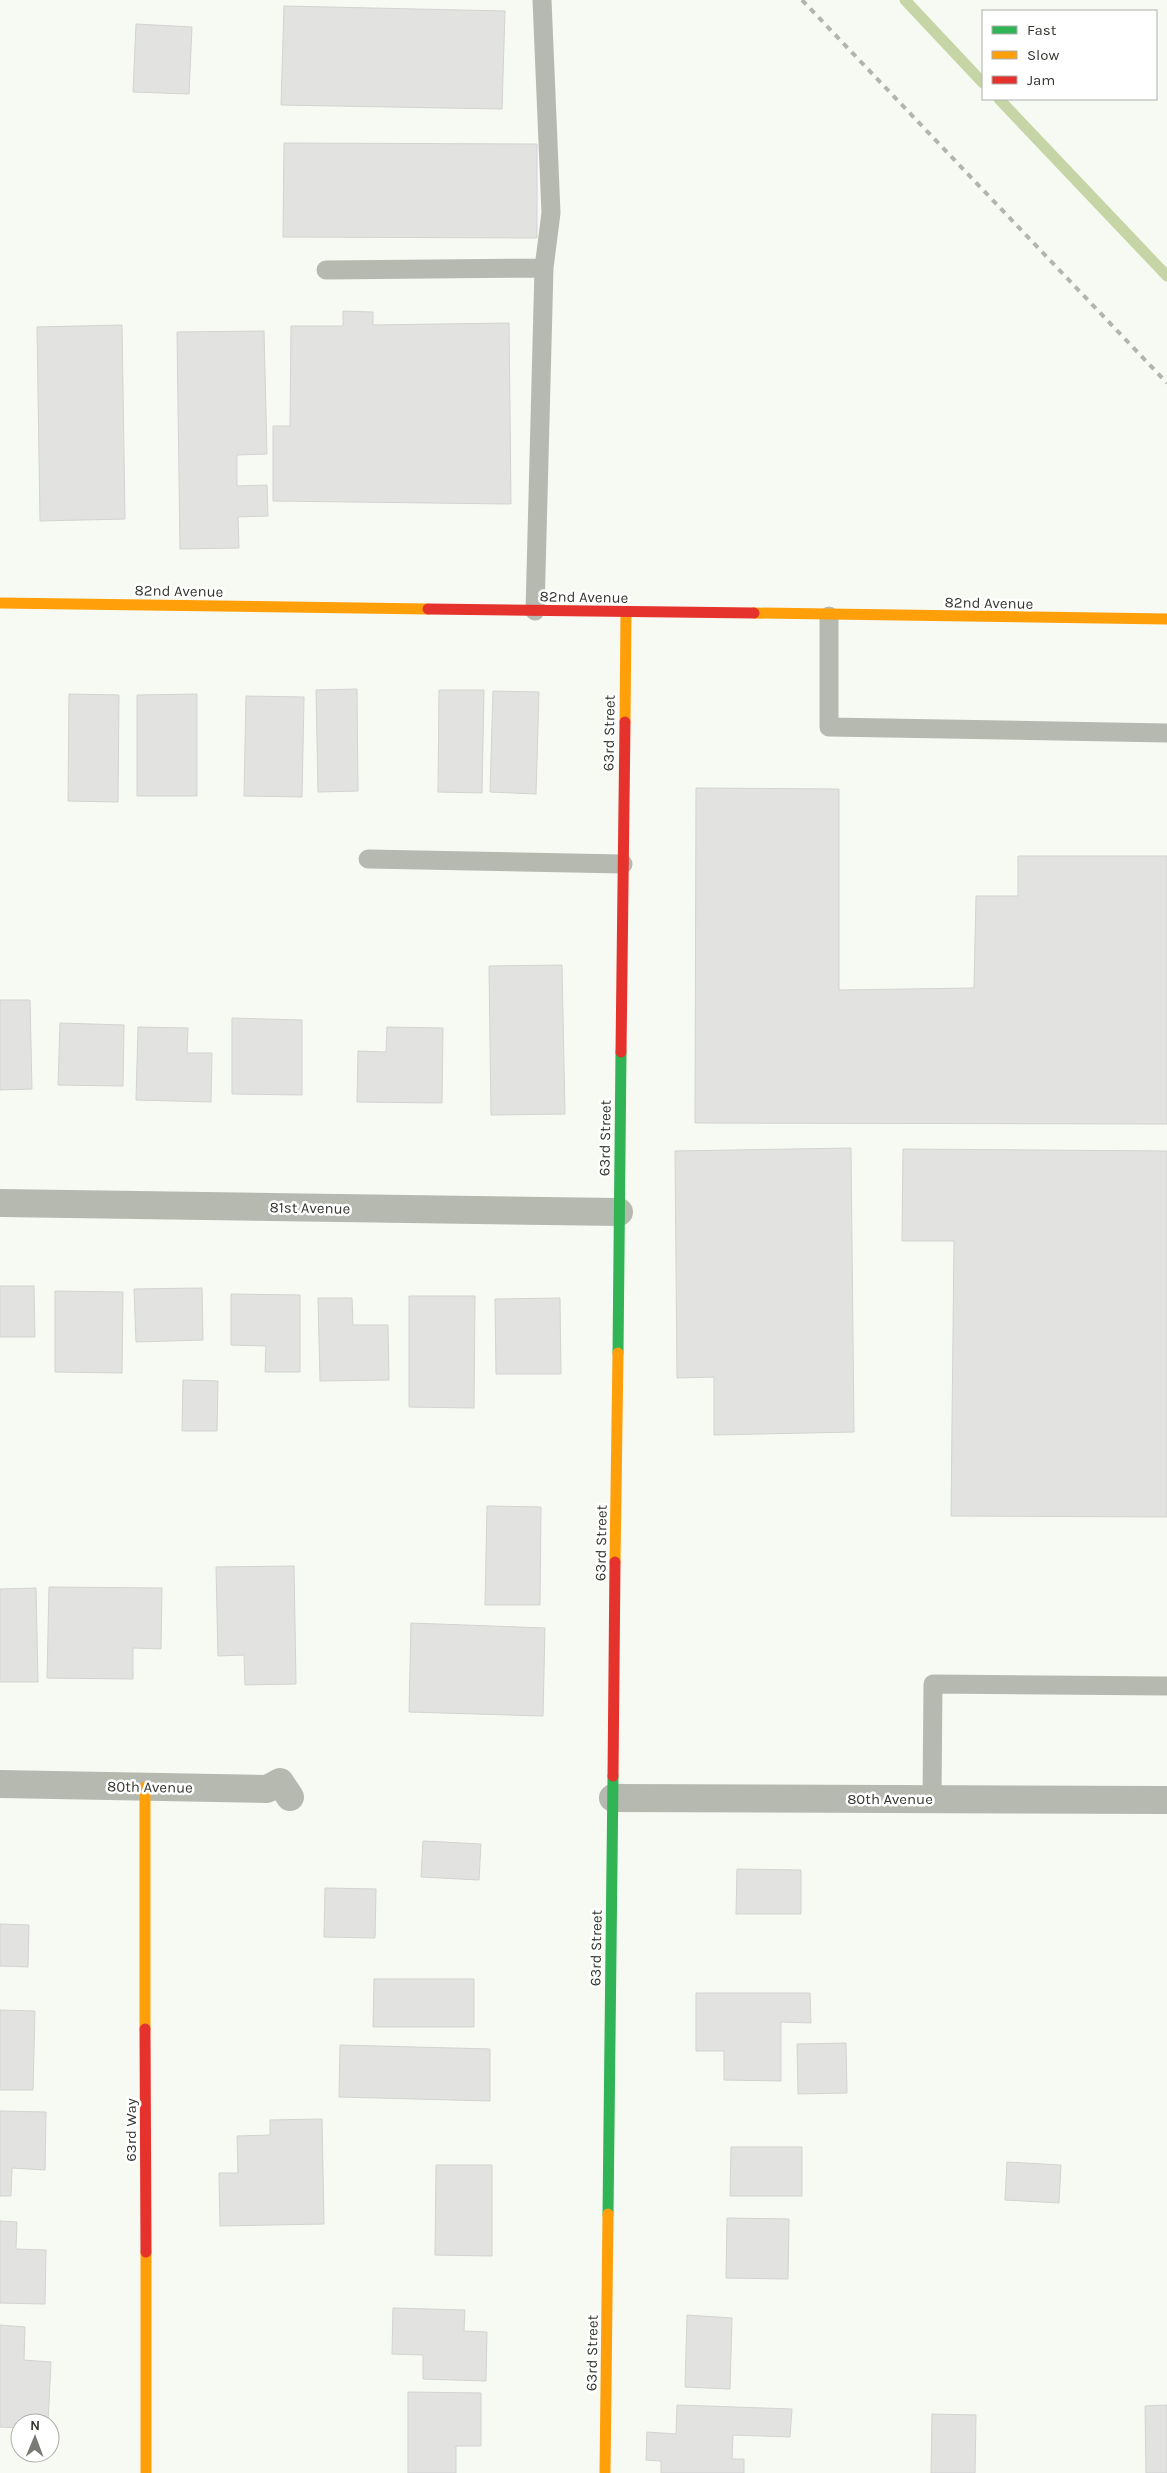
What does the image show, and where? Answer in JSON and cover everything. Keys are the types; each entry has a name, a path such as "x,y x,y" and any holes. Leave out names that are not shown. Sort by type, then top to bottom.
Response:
{"street":[{"name":"82nd Avenue","path":"0,604 1167,619"},
{"name":"63rd Street","path":"605,2473 626,613"},
{"name":"81st Avenue","path":"0,1203 619,1212"},
{"name":"80th Avenue","path":"0,1784 267,1788 280,1782 290,1797"},
{"name":"63rd Way","path":"145,1787 146,2473"},
{"name":"80th Avenue","path":"612,1798 1167,1800"}],"lane":[{"path":"535,611 544,268 551,213 542,0"},
{"path":"326,270 544,268"},
{"path":"829,616 828,727 1167,733"},
{"path":"368,858 623,864"},
{"path":"932,1799 933,1684 1167,1686"}],"building":[{"path":"284,6 505,11 502,109 281,105"},
{"path":"136,24 192,27 189,94 133,92"},
{"path":"284,143 537,144 537,238 283,237"},
{"path":"343,311 373,312 373,325 509,323 511,504 273,501 273,426 290,426 291,326 343,326"},
{"path":"122,325 125,519 40,521 37,327"},
{"path":"264,331 267,454 237,455 237,486 267,485 268,516 238,517 239,548 180,549 177,332"},
{"path":"357,689 358,791 318,792 316,690"},
{"path":"439,690 484,690 482,793 438,792"},
{"path":"493,691 539,692 536,794 490,792"},
{"path":"69,694 119,695 118,802 68,801"},
{"path":"197,694 197,796 137,796 137,695"},
{"path":"246,696 304,697 302,797 244,796"},
{"path":"696,788 839,789 839,990 974,988 976,896 1018,896 1018,856 1167,856 1167,1124 695,1123"},
{"path":"562,965 565,1114 491,1115 489,966"},
{"path":"0,1000 30,1000 32,1089 0,1090"},
{"path":"232,1018 302,1020 302,1095 232,1094"},
{"path":"60,1023 124,1025 123,1086 58,1085"},
{"path":"138,1027 188,1028 187,1053 212,1053 211,1102 136,1100"},
{"path":"387,1027 443,1028 442,1103 357,1102 358,1051 386,1052"},
{"path":"851,1148 854,1432 714,1435 714,1377 677,1378 675,1151"},
{"path":"903,1149 1167,1151 1167,1517 951,1516 954,1241 902,1241"},
{"path":"0,1286 34,1286 35,1337 0,1337"},
{"path":"202,1288 203,1340 136,1342 134,1289"},
{"path":"55,1291 123,1292 122,1373 55,1372"},
{"path":"231,1294 300,1295 300,1372 265,1372 266,1346 231,1345"},
{"path":"409,1296 475,1296 474,1408 409,1407"},
{"path":"318,1298 352,1298 353,1325 388,1325 389,1380 320,1381"},
{"path":"560,1298 561,1374 496,1374 495,1299"},
{"path":"183,1380 218,1381 217,1431 182,1431"},
{"path":"487,1506 541,1507 540,1605 485,1605"},
{"path":"294,1566 296,1684 245,1685 244,1655 218,1656 216,1567"},
{"path":"49,1587 162,1588 161,1649 133,1648 133,1679 47,1678"},
{"path":"36,1588 38,1682 0,1682 0,1589"},
{"path":"411,1623 545,1628 543,1716 409,1712"},
{"path":"423,1841 481,1844 479,1880 421,1877"},
{"path":"737,1869 801,1870 801,1914 736,1914"},
{"path":"325,1888 376,1889 375,1938 324,1937"},
{"path":"0,1924 29,1925 28,1967 0,1966"},
{"path":"374,1979 474,1979 474,2027 373,2027"},
{"path":"696,1993 810,1993 811,2023 781,2022 781,2081 724,2080 724,2051 696,2051"},
{"path":"0,2010 35,2011 33,2090 0,2090"},
{"path":"846,2043 847,2093 798,2094 797,2044"},
{"path":"340,2045 490,2049 490,2101 339,2097"},
{"path":"0,2111 46,2112 45,2170 12,2168 11,2196 0,2196"},
{"path":"322,2119 324,2224 220,2226 219,2173 238,2173 237,2136 270,2135 270,2120"},
{"path":"731,2147 802,2147 802,2196 730,2196"},
{"path":"1007,2162 1061,2165 1059,2203 1005,2200"},
{"path":"436,2165 492,2165 492,2256 435,2255"},
{"path":"727,2218 789,2219 788,2279 726,2278"},
{"path":"0,2221 17,2222 16,2249 46,2250 45,2304 0,2303"},
{"path":"393,2308 465,2310 464,2331 487,2332 486,2381 423,2379 423,2355 392,2354"},
{"path":"687,2315 732,2318 730,2389 685,2387"},
{"path":"0,2325 25,2327 24,2360 51,2362 48,2413 10,2413 10,2428 0,2427"},
{"path":"408,2392 481,2393 481,2446 456,2446 456,2473 408,2473"},
{"path":"677,2405 792,2409 790,2437 733,2435 732,2459 744,2459 744,2473 661,2473 661,2461 646,2460 647,2432 676,2434"},
{"path":"1167,2405 1167,2473 1146,2473 1145,2406"},
{"path":"932,2414 976,2415 975,2473 931,2473"}],"waterway":[{"path":"905,0 982,82"},
{"path":"1000,100 1167,276"}],"railway":[{"path":"802,0 1167,383"}],"traffic: fast":[{"path":"618,1353 621,1052"},
{"path":"608,2214 613,1776"}],"traffic: slow":[{"path":"0,603 428,609"},
{"path":"625,722 626,613"},
{"path":"754,613 1167,619"},
{"path":"615,1562 618,1353"},
{"path":"145,1787 145,2029"},
{"path":"605,2473 608,2214"},
{"path":"146,2252 146,2473"}],"traffic: jam":[{"path":"428,609 754,613"},
{"path":"621,1052 625,722"},
{"path":"613,1776 615,1562"},
{"path":"145,2029 146,2252"}]}
